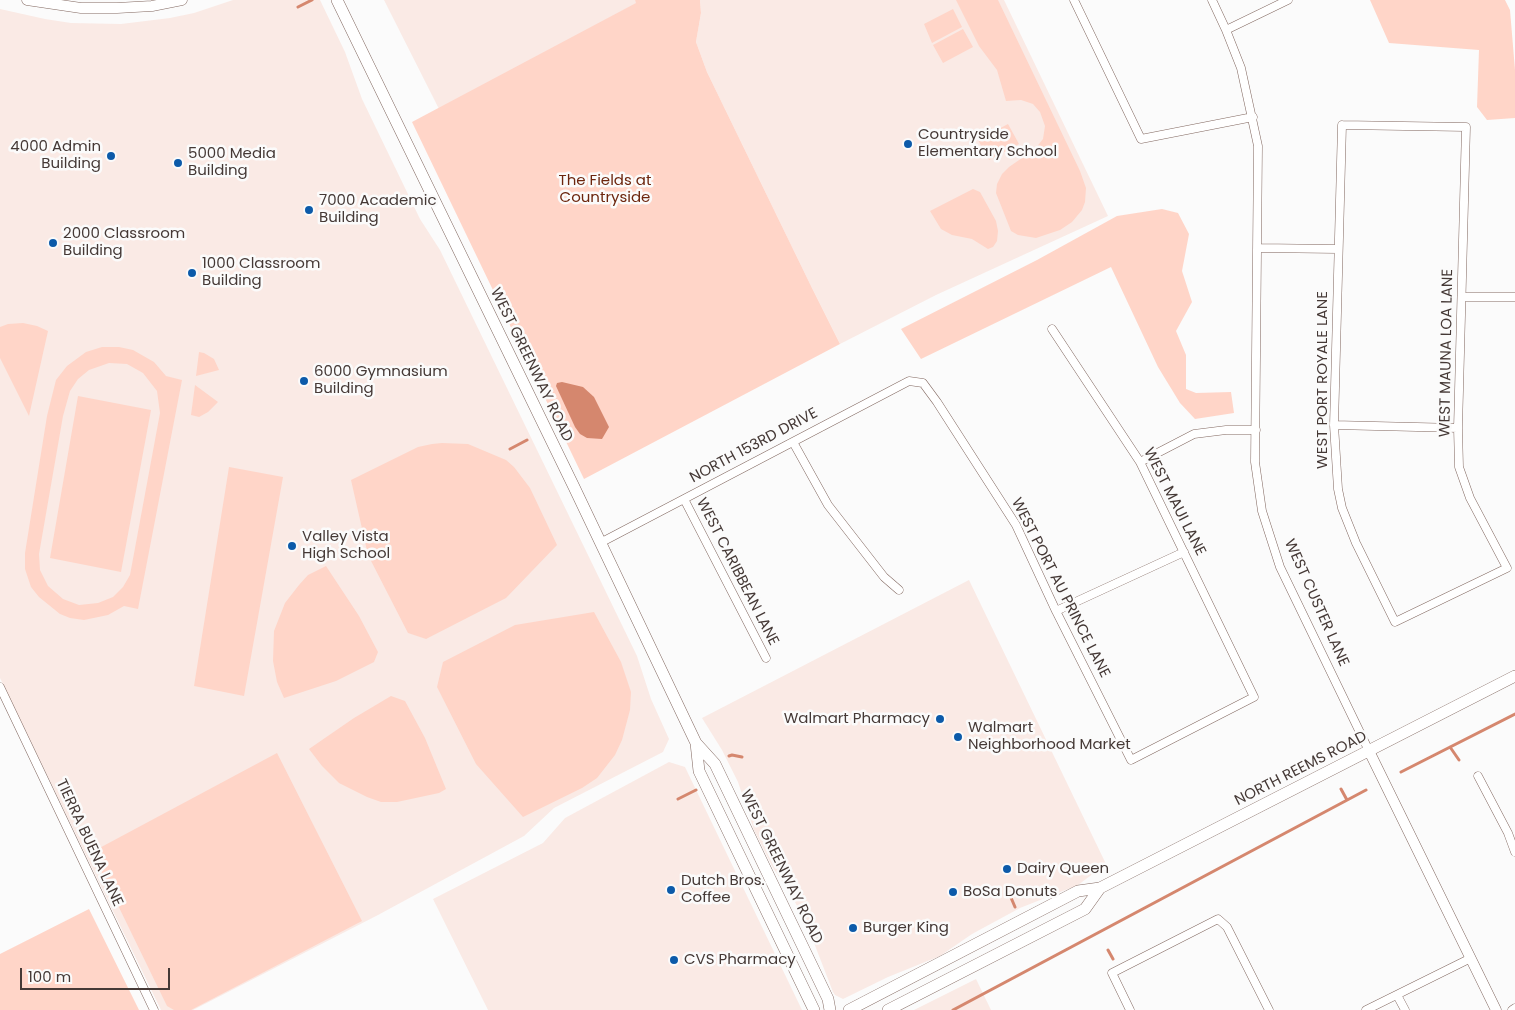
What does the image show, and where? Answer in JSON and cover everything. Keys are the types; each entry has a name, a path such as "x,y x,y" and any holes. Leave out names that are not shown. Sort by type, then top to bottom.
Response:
{"main road":[{"name":"WEST GREENWAY ROAD","path":"337,0 696,743 715,764 828,999 830,1010"},
{"name":"NORTH REEMS ROAD","path":"849,1010 1078,891 1100,888 1515,676"},
{"name":"WEST GREENWAY ROAD","path":"696,743 699,771 814,1010"},
{"name":"NORTH REEMS ROAD","path":"888,1010 1085,909 1100,888"}],"street":[{"path":"27,0 81,8 152,6 182,0"},
{"path":"1074,0 1141,139 1253,117"},
{"name":"WEST CUSTER LANE","path":"1212,0 1241,68 1258,146 1255,462 1262,511 1274,549 1301,611 1496,1010"},
{"path":"1226,30 1288,0"},
{"name":"WEST PORT ROYALE LANE","path":"1466,127 1342,125 1334,425 1338,489 1342,508 1365,563 1395,622 1507,568"},
{"name":"WEST MAUNA LOA LANE","path":"1466,127 1458,428 1459,467 1470,498 1507,568"},
{"path":"1258,248 1338,249"},
{"path":"1462,297 1515,297"},
{"name":"WEST MAUI LANE","path":"1052,329 1140,462 1254,697 1131,760"},
{"name":"NORTH 153RD DRIVE","path":"600,543 909,381 923,383"},
{"name":"WEST PORT AU PRINCE LANE","path":"923,383 1016,525 1056,611 1131,760"},
{"path":"1334,425 1458,428"},
{"path":"1140,462 1194,434 1226,430 1256,430"},
{"path":"793,442 828,505 884,577 899,590"},
{"name":"WEST CARIBBEAN LANE","path":"684,499 766,658"},
{"path":"1056,611 1184,552"},
{"name":"TIERRA BUENA LANE","path":"0,687 154,1010"},
{"path":"1478,776 1508,833 1515,852"},
{"path":"1130,1010 1112,973 1218,919 1227,927 1269,1010"},
{"path":"1366,1010 1471,958"},
{"path":"1397,995 1405,1010"}],"shaded area":[{"name":"Valley Vista High School","path":"233,0 320,0 345,52 362,99 420,219 440,250 637,656 651,699 669,739 663,752 554,808 524,836 378,915 193,1010 161,1010 0,678 0,9 71,23 121,24 194,13"},
{"path":"384,0 635,0 637,3 439,109"},
{"name":"Countryside Elementary School","path":"700,0 1004,0 1108,216 936,295 840,344 707,72 696,42 701,13"},
{"path":"562,382 583,387 594,397 609,427 602,439 587,438 580,434 575,427 556,386 557,383"},
{"path":"969,580 1106,864 1078,885 1020,908 972,934 940,956 888,977 843,999 833,992 809,930 792,896 773,868 754,830 738,782 722,750 702,718"},
{"path":"669,762 685,767 802,1010 488,1010 433,899 543,843 565,818"},
{"path":"976,979 991,1010 914,1010"}],"green space":[{"name":"The Fields at Countryside","path":"635,0 700,0 701,13 696,42 707,72 840,344 584,479 412,122 636,3"},
{"path":"956,0 998,0 1080,171 1086,188 1085,202 1082,210 1072,222 1060,230 1036,238 1018,235 1011,231 996,193 997,184 1002,174 1009,167 1035,149 1043,139 1045,126 1040,112 1033,104 1021,100 1006,101 997,70 979,46"},
{"path":"1370,0 1505,0 1510,10 1515,70 1515,118 1487,120 1477,107 1479,50 1389,43"},
{"path":"953,9 962,27 932,43 924,24"},
{"path":"963,29 973,47 943,63 933,45"},
{"path":"1008,124 1019,144 989,160 978,140"},
{"path":"973,189 980,192 996,221 997,241 993,247 988,249 972,239 952,235 941,229 930,211"},
{"path":"1162,209 1178,213 1189,234 1182,271 1192,302 1176,331 1186,355 1186,389 1196,393 1231,392 1234,413 1195,419 1180,403 1158,367 1111,267 921,359 901,329 1037,260 1117,216"},
{"path":"23,323 48,331 29,416 0,358 0,327 8,324"},
{"path":"102,347 119,347 133,350 154,362 166,376 182,380 138,609 124,606 108,615 84,620 60,614 39,597 31,587 25,569 25,553 47,416 56,380 67,366 86,352","holes":["109,363 127,364 143,373 157,391 160,413 130,575 123,587 113,597 98,603 79,605 63,599 48,586 40,570 39,554 63,416 70,391 78,379 89,370"]},
{"path":"199,352 214,359 219,370 196,376"},
{"path":"195,385 218,402 208,412 199,417 191,415"},
{"path":"78,396 151,410 121,572 50,558"},
{"path":"442,443 468,444 506,460 514,467 530,488 557,545 506,598 426,639 408,633 368,555 351,480 418,447"},
{"path":"229,467 283,477 244,696 194,686"},
{"path":"326,566 359,616 378,652 374,662 336,681 284,698 277,682 273,661 274,631 285,603 299,585 308,575"},
{"path":"594,612 621,662 631,692 630,710 622,740 615,755 597,778 582,788 523,817 476,764 437,687 443,662 515,625"},
{"path":"391,696 405,701 425,738 446,789 439,793 397,802 381,802 339,783 309,749 354,718"},
{"path":"277,753 362,921 191,1010 174,1010 167,1006 92,852"},
{"path":"89,909 139,1010 0,1010 0,954"}],"waterway":[{"path":"298,7 312,0"},
{"path":"510,449 527,440"},
{"path":"1401,772 1515,714"},
{"path":"1450,747 1459,760"},
{"path":"729,756 742,757"},
{"path":"1341,789 1347,800"},
{"path":"678,799 696,790"},
{"path":"953,1010 1366,790"},
{"path":"1009,893 1015,907"},
{"path":"1108,950 1113,959"}],"place":[{"name":"Countryside Elementary School","path":"908,144"},
{"name":"4000 Admin Building","path":"111,156"},
{"name":"5000 Media Building","path":"178,163"},
{"name":"7000 Academic Building","path":"309,210"},
{"name":"2000 Classroom Building","path":"53,243"},
{"name":"1000 Classroom Building","path":"192,273"},
{"name":"6000 Gymnasium Building","path":"304,381"},
{"name":"Valley Vista High School","path":"292,546"},
{"name":"Walmart Pharmacy","path":"940,719"},
{"name":"Walmart Neighborhood Market","path":"958,737"},
{"name":"Dairy Queen","path":"1007,869"},
{"name":"Dutch Bros. Coffee","path":"671,890"},
{"name":"BoSa Donuts","path":"953,892"},
{"name":"Burger King","path":"853,928"},
{"name":"CVS Pharmacy","path":"674,960"}]}
